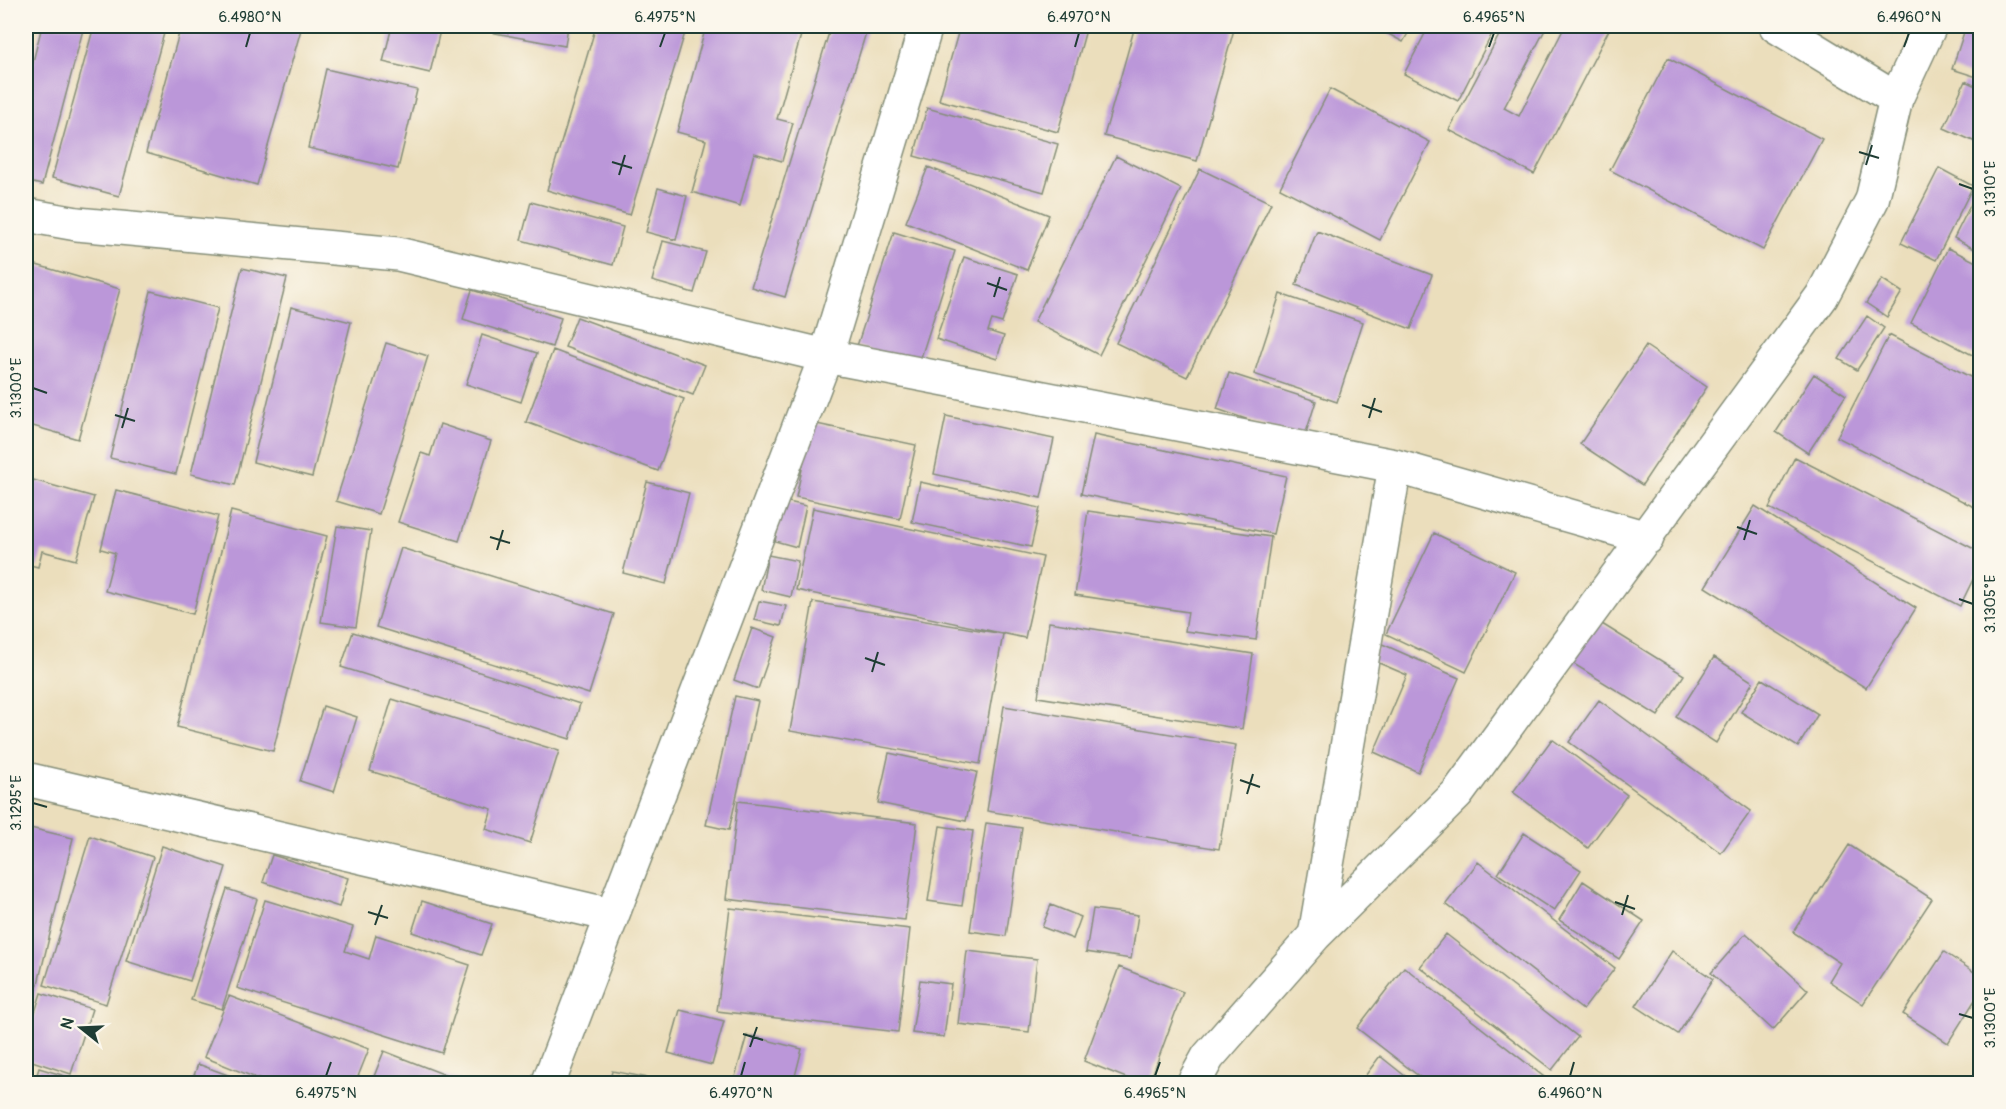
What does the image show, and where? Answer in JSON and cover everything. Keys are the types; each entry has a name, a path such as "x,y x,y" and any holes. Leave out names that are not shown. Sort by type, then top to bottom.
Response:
{"street":[{"path":"548,1083 826,356 926,26"},
{"path":"1776,26 1896,99"},
{"path":"1193,1083 1208,1057 1316,935 1457,794 1647,538 1822,296 1872,200 1896,99 1930,26"},
{"path":"26,214 77,224 398,254 826,356 1395,466 1647,538"},
{"path":"1316,935 1395,466"},
{"path":"26,779 611,915"}],"building":[{"path":"42,26 84,26 42,185 29,182 26,194 26,89"},
{"path":"94,26 166,26 119,196 52,178"},
{"path":"181,26 302,26 257,185 146,153"},
{"path":"392,26 441,26 430,73 383,62"},
{"path":"485,26 568,26 565,46 484,31"},
{"path":"596,26 687,26 630,215 547,190"},
{"path":"706,26 795,26 803,28 777,119 793,123 782,161 754,153 740,206 692,192 706,140 677,132"},
{"path":"831,26 868,26 785,297 751,287"},
{"path":"960,26 1087,26 1058,132 939,100"},
{"path":"1135,26 1235,26 1197,161 1104,136"},
{"path":"1374,26 1412,26 1403,42"},
{"path":"1429,26 1496,26 1458,101 1404,74"},
{"path":"1504,26 1547,26 1504,108 1519,116 1565,26 1611,26 1534,174 1449,130"},
{"path":"1966,26 1980,26 1980,78 1952,69"},
{"path":"1668,58 1822,139 1763,250 1610,170"},
{"path":"326,69 417,90 398,169 308,148"},
{"path":"1965,81 1980,88 1980,144 1944,128"},
{"path":"1330,89 1430,142 1380,240 1280,188"},
{"path":"927,108 1058,144 1044,192 914,156"},
{"path":"1116,156 1181,189 1099,355 1034,322"},
{"path":"928,167 1049,215 1027,270 906,222"},
{"path":"1939,168 1973,186 1936,260 1901,243"},
{"path":"1200,169 1271,203 1187,377 1116,343"},
{"path":"1980,186 1980,252 1954,238"},
{"path":"658,188 687,196 676,240 646,232"},
{"path":"531,202 623,227 613,265 521,240"},
{"path":"1317,231 1432,275 1411,329 1296,285"},
{"path":"894,232 955,251 918,367 857,346"},
{"path":"663,241 706,252 694,293 652,281"},
{"path":"1948,248 1976,262 1980,253 1980,359 1911,323"},
{"path":"964,257 1018,274 1002,323 992,320 988,331 1004,336 997,359 936,339"},
{"path":"26,262 120,289 78,439 26,424"},
{"path":"242,268 287,278 235,485 191,474"},
{"path":"1882,279 1902,292 1887,317 1866,303"},
{"path":"472,290 561,318 552,347 463,319"},
{"path":"151,291 218,308 176,474 110,458"},
{"path":"1280,294 1363,322 1337,402 1254,374"},
{"path":"291,307 351,322 312,477 253,462"},
{"path":"1867,316 1884,328 1857,370 1839,359"},
{"path":"577,317 705,365 693,395 565,347"},
{"path":"482,335 537,353 521,402 466,384"},
{"path":"1889,335 1980,382 1980,498 1976,508 1837,437"},
{"path":"386,343 428,356 379,514 336,501"},
{"path":"1646,346 1707,387 1642,485 1580,444"},
{"path":"553,350 684,399 658,471 526,422"},
{"path":"1229,373 1316,401 1304,439 1217,409"},
{"path":"1814,374 1846,395 1808,453 1776,432"},
{"path":"946,416 1054,439 1041,498 934,474"},
{"path":"812,423 916,445 900,519 796,497"},
{"path":"440,424 491,441 459,541 398,522 421,453 430,456"},
{"path":"1094,435 1286,476 1273,534 1081,494"},
{"path":"1795,457 1980,552 1980,565 1960,606 1769,508"},
{"path":"26,478 94,497 76,560 42,551 38,567 26,564"},
{"path":"647,482 689,493 666,584 623,573"},
{"path":"920,482 1040,508 1031,547 912,522"},
{"path":"116,490 218,516 193,614 105,591 115,553 101,549"},
{"path":"784,501 806,506 797,547 775,541"},
{"path":"1755,506 1916,608 1866,688 1705,587"},
{"path":"813,508 1043,557 1025,638 796,590"},
{"path":"231,511 327,536 273,751 177,727"},
{"path":"1088,511 1271,537 1256,640 1185,631 1188,612 1075,595"},
{"path":"337,526 371,531 356,627 321,622"},
{"path":"1434,533 1515,572 1466,672 1386,634"},
{"path":"401,548 614,614 589,694 376,627"},
{"path":"768,555 798,561 791,597 761,590"},
{"path":"759,601 786,606 781,626 754,620"},
{"path":"813,602 1003,634 980,764 790,731"},
{"path":"1594,619 1684,675 1658,716 1569,661"},
{"path":"1049,622 1253,654 1242,729 1038,697"},
{"path":"752,628 776,637 758,689 734,680"},
{"path":"353,632 580,704 570,739 341,667"},
{"path":"1380,643 1459,678 1418,772 1374,752 1407,675 1372,660"},
{"path":"1714,657 1753,682 1716,743 1676,717"},
{"path":"1762,679 1818,714 1798,747 1741,712"},
{"path":"735,696 758,701 729,830 706,825"},
{"path":"392,699 559,751 530,843 486,829 492,809 370,771"},
{"path":"1599,700 1751,811 1721,853 1569,742"},
{"path":"323,706 357,717 334,792 300,781"},
{"path":"1004,706 1236,745 1219,849 987,811"},
{"path":"1552,739 1627,795 1588,848 1513,792"},
{"path":"889,753 977,772 966,821 878,803"},
{"path":"738,801 917,823 905,920 726,899"},
{"path":"986,823 1022,828 1006,936 970,931"},
{"path":"940,826 973,831 962,906 928,901"},
{"path":"26,827 73,838 30,1017 26,1016"},
{"path":"1524,833 1581,870 1554,911 1498,874"},
{"path":"90,836 153,857 106,1004 44,985"},
{"path":"1849,845 1932,899 1863,1004 1829,981 1840,963 1793,932"},
{"path":"162,846 226,867 190,981 126,961"},
{"path":"272,855 348,878 339,907 263,882"},
{"path":"1478,862 1615,968 1583,1010 1446,904"},
{"path":"1583,881 1644,921 1619,959 1559,920"},
{"path":"227,889 257,899 222,1009 191,1000"},
{"path":"265,900 353,927 345,951 369,959 376,935 470,965 442,1053 237,988"},
{"path":"422,901 492,924 481,955 412,932"},
{"path":"1051,905 1081,917 1073,939 1042,927"},
{"path":"730,908 910,929 898,1032 717,1011"},
{"path":"1093,909 1138,915 1131,959 1086,952"},
{"path":"1746,933 1808,990 1773,1030 1711,973"},
{"path":"1446,934 1578,1037 1552,1070 1420,967"},
{"path":"967,951 1037,959 1029,1032 958,1024"},
{"path":"1672,951 1713,979 1678,1034 1636,1006"},
{"path":"1944,952 1980,976 1980,992 1948,1043 1903,1014"},
{"path":"1119,967 1183,992 1149,1084 1141,1084 1084,1061"},
{"path":"1404,967 1553,1084 1429,1084 1357,1028"},
{"path":"920,980 951,984 944,1037 912,1033"},
{"path":"41,993 92,1009 71,1074 26,1059 26,1041"},
{"path":"229,996 369,1049 355,1084 271,1084 204,1057"},
{"path":"680,1010 724,1021 712,1065 668,1053"},
{"path":"747,1035 802,1049 793,1084 733,1084"},
{"path":"384,1051 466,1083 466,1084 371,1084"},
{"path":"1380,1056 1415,1084 1359,1084"},
{"path":"198,1064 244,1081 243,1084 191,1084"},
{"path":"39,1068 88,1083 88,1084 34,1084"},
{"path":"612,1071 670,1082 670,1084 609,1084"}]}
